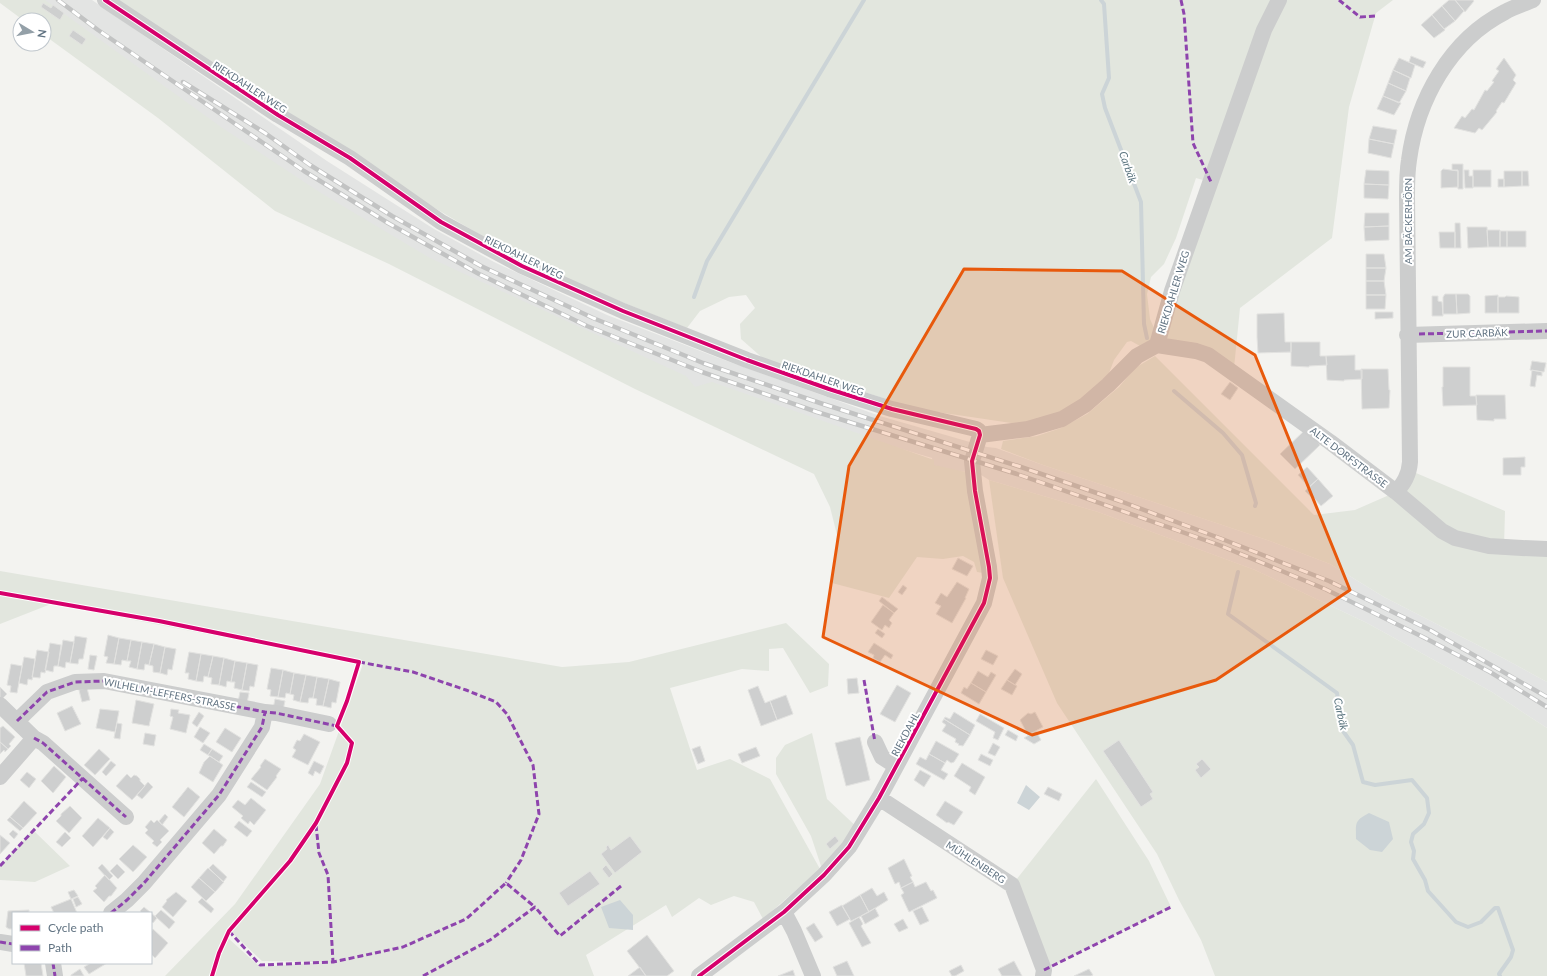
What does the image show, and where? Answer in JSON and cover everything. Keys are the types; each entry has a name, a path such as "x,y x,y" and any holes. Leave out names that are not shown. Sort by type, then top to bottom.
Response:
{"street":[{"name":"RIEKDAHLER WEG","path":"105,0 278,115 350,158 441,222 511,261 623,311 747,360 829,389 892,409 976,429 979,431 980,435 1028,430 1062,419 1085,404 1137,356 1157,345 1172,291 1264,30 1280,0"},
{"name":"AM BÄCKERHÖRN","path":"1396,492 1404,482 1409,470 1410,462 1407,335 1407,197 1409,160 1416,128 1425,102 1445,65 1471,34 1504,12 1533,0"},
{"name":"ZUR CARBÄK","path":"1407,335 1547,331"},
{"name":"ALTE DORFSTRASSE","path":"1157,345 1196,351 1208,355 1304,422 1396,492 1442,531 1455,538 1489,546 1547,549"},
{"name":"RIEKDAHL","path":"699,976 784,912 824,875 849,847 879,798 987,596 990,578 989,567 975,491 972,461 980,435"},
{"name":"WILHELM-LEFFERS-STRASSE","path":"17,721 47,692 76,682 104,681 329,724"},
{"path":"0,705 34,738 44,743 126,817"},
{"path":"112,912 144,883 219,795 262,727 265,712"},
{"path":"0,777 34,738"},
{"name":"RIEKDAHL","path":"875,742 882,757 896,766"},
{"name":"MÜHLENBERG","path":"879,798 1012,885 1044,970 1043,976"},
{"path":"784,912 794,931 813,976"},
{"path":"0,942 12,944"},
{"path":"53,964 56,976"}],"highlighted area":[{"path":"964,269 1122,271 1255,355 1350,590 1216,680 1032,735 823,637 849,466"}],"shaded area":[{"path":"0,0 45,0 221,127 321,193 430,258 686,376 695,387 712,382 934,460 934,465 966,472 983,573 977,572 974,562 963,556 943,559 917,557 889,598 832,583 837,535 830,507 814,474 635,389 389,264 275,211 158,118 52,41 52,12 12,12 0,3"},
{"path":"23,0 92,0 327,161 434,229 494,262 607,315 716,357 880,416 987,447 996,448 1270,541 1330,564 1384,597 1547,682 1547,728 1492,692 1367,623 1255,570 1098,512 989,480 978,473 933,469 932,458 810,422 689,391 470,290 52,25 52,12 36,12"},
{"path":"117,0 1393,0 1376,13 1349,107 1332,238 1240,308 1234,368 1157,345 1210,182 1196,178 1176,238 1164,264 1151,277 1147,294 1150,319 1154,328 1152,339 1140,346 1131,341 1127,342 1114,360 1109,373 1084,398 1048,418 1018,424 917,409 765,360 741,339 740,324 755,308 746,295 729,297 700,311 687,328 579,285 520,253 484,237 416,197"},
{"path":"1155,356 1314,515 1355,510 1396,492 1409,470 1505,511 1504,547 1547,549 1547,682 1384,597 1330,564 1270,541 1043,465 1001,449 1003,441 1037,436 1061,428 1087,414 1119,387 1135,368"},
{"path":"989,480 1098,512 1255,570 1367,623 1492,692 1547,728 1547,976 1215,976 1201,940 1179,900 1157,854 1057,703 1003,578"},
{"path":"0,571 562,667 629,662 786,623 829,664 828,686 810,693 783,648 769,649 769,671 742,669 670,688 697,770 730,759 770,779 820,869 763,919 754,902 734,896 711,905 699,898 672,917 666,905 586,955 594,976 215,976 220,955 228,938 260,967 326,962 262,961 228,929 220,946 210,976 165,976 235,904 320,784 363,664 51,604 0,624"},
{"path":"812,733 827,799 860,830 824,875 811,836 776,774 776,758 785,745"},
{"path":"1096,779 1149,861 1171,907 1044,970 1012,885"},
{"path":"1026,785 1040,797 1029,810 1017,803"},
{"path":"1369,813 1389,822 1393,839 1382,852 1370,850 1356,839 1358,821"},
{"path":"33,830 70,866 35,882 0,880 0,866"},
{"path":"620,900 633,915 633,930 609,928 601,907"}],"building":[{"path":"1449,0 1455,0 1464,11 1455,21 1442,6"},
{"path":"1455,0 1473,0 1474,1 1465,12"},
{"path":"43,3 51,8 53,5 64,13 60,20 52,15 52,12 48,12 41,7"},
{"path":"1442,6 1455,21 1444,29 1432,15"},
{"path":"1432,15 1445,30 1434,38 1421,25"},
{"path":"73,30 86,39 82,45 69,36"},
{"path":"1411,56 1426,62 1423,68 1409,62"},
{"path":"1399,58 1415,65 1411,78 1393,70"},
{"path":"1504,58 1516,75 1513,80 1516,83 1504,103 1502,102 1496,111 1497,112 1482,130 1479,128 1475,133 1454,128 1462,116 1465,118 1472,109 1474,110 1485,90 1487,91 1494,82 1492,81 1499,71 1496,69"},
{"path":"1393,70 1410,78 1406,91 1388,83"},
{"path":"1388,83 1406,91 1399,103 1383,96"},
{"path":"1383,96 1401,103 1394,115 1377,109"},
{"path":"1373,126 1397,130 1394,144 1369,139"},
{"path":"1369,139 1394,144 1391,158 1368,153"},
{"path":"1452,164 1463,164 1463,189 1458,189 1458,170 1452,170"},
{"path":"1443,169 1458,171 1458,187 1441,188 1441,171"},
{"path":"1366,170 1389,171 1389,185 1364,184"},
{"path":"1464,170 1469,170 1469,176 1473,176 1473,188 1465,188"},
{"path":"1473,170 1491,170 1491,187 1473,187"},
{"path":"1504,171 1522,171 1522,186 1504,187"},
{"path":"1522,171 1528,171 1529,186 1522,186"},
{"path":"1498,179 1504,179 1504,187 1498,187"},
{"path":"1364,184 1389,185 1388,199 1364,198"},
{"path":"1365,213 1389,213 1389,226 1364,227"},
{"path":"1455,223 1460,223 1461,248 1455,248"},
{"path":"1389,226 1389,240 1365,241 1364,227"},
{"path":"1467,227 1487,227 1488,247 1468,248"},
{"path":"1487,230 1500,230 1500,247 1488,247"},
{"path":"1500,231 1507,231 1507,247 1500,247"},
{"path":"1507,231 1526,231 1526,247 1507,247"},
{"path":"1439,232 1455,232 1455,248 1440,248"},
{"path":"1366,254 1384,254 1386,268 1366,268"},
{"path":"1366,268 1386,268 1384,281 1366,281"},
{"path":"1366,281 1384,281 1386,295 1366,295"},
{"path":"1445,294 1456,294 1457,314 1443,314 1443,297"},
{"path":"1456,294 1468,294 1470,296 1470,313 1457,314"},
{"path":"1366,295 1386,295 1385,309 1366,309"},
{"path":"1498,295 1498,313 1485,313 1485,296"},
{"path":"1432,296 1438,296 1438,301 1442,302 1443,316 1432,316"},
{"path":"1498,297 1519,297 1519,313 1498,313"},
{"path":"1375,312 1393,312 1393,318 1375,319"},
{"path":"1284,313 1285,342 1291,342 1291,352 1258,353 1257,314"},
{"path":"1291,342 1320,342 1320,356 1326,356 1327,365 1309,367 1291,366"},
{"path":"1355,355 1355,370 1362,370 1362,379 1344,381 1327,380 1326,356"},
{"path":"1532,361 1546,363 1544,372 1530,370"},
{"path":"1443,367 1470,367 1470,396 1476,396 1477,405 1443,406"},
{"path":"1361,369 1388,369 1390,390 1389,408 1362,409"},
{"path":"1532,370 1542,372 1542,376 1537,375 1535,387 1530,386"},
{"path":"1230,382 1238,388 1230,400 1221,394"},
{"path":"1476,395 1505,395 1506,419 1494,419 1494,421 1477,420"},
{"path":"1305,430 1320,445 1295,469 1280,454"},
{"path":"1525,457 1525,467 1521,467 1521,475 1503,475 1503,458"},
{"path":"1307,467 1318,479 1309,487 1298,475"},
{"path":"1318,479 1333,496 1321,506 1305,491"},
{"path":"958,558 973,566 967,576 952,569"},
{"path":"957,582 969,589 966,598 952,623 936,614 941,606 935,603 941,593 947,597"},
{"path":"903,585 907,588 902,595 898,592"},
{"path":"882,597 898,609 894,613 879,601"},
{"path":"883,605 894,613 889,620 892,623 889,628 885,625 882,630 871,622"},
{"path":"878,629 885,634 882,638 875,633"},
{"path":"108,635 119,638 114,664 106,663 108,657 104,656"},
{"path":"75,636 87,638 83,659 79,659 78,664 70,663"},
{"path":"119,638 131,640 127,661 122,660 121,665 114,664"},
{"path":"63,640 74,642 70,663 66,662 65,668 58,666"},
{"path":"131,640 142,642 137,669 129,667 131,661 127,661"},
{"path":"142,642 154,644 149,665 145,664 144,670 137,669"},
{"path":"50,643 61,645 58,666 54,666 53,672 45,670"},
{"path":"874,643 893,655 891,659 885,655 880,662 873,658 874,655 868,652"},
{"path":"154,644 165,647 160,673 153,672 153,666 149,665"},
{"path":"165,647 176,649 172,670 168,669 167,675 160,673"},
{"path":"37,650 49,652 45,673 41,672 40,678 32,677"},
{"path":"986,650 998,656 993,665 981,659"},
{"path":"189,652 201,654 196,681 188,679 189,673 185,673"},
{"path":"201,654 213,656 208,677 204,676 203,682 196,681"},
{"path":"90,655 97,656 94,670 88,669"},
{"path":"213,656 224,658 219,685 211,684 212,678 208,677"},
{"path":"24,657 35,659 32,680 28,679 27,685 19,683"},
{"path":"224,658 235,661 231,682 227,681 226,687 219,685"},
{"path":"235,661 247,663 242,690 234,688 235,682 231,682"},
{"path":"247,663 258,665 254,687 250,686 249,691 242,690"},
{"path":"11,664 22,666 17,693 10,692 11,686 7,685"},
{"path":"271,668 283,670 278,697 270,696 271,690 267,689"},
{"path":"1015,669 1022,674 1015,685 1007,680"},
{"path":"283,670 294,673 290,694 286,693 285,698 278,697"},
{"path":"978,671 988,677 991,672 996,675 986,692 971,683"},
{"path":"294,673 306,675 300,702 293,700 294,695 290,694"},
{"path":"306,675 317,677 313,698 309,698 308,703 300,702"},
{"path":"317,677 329,679 323,706 316,705 317,699 313,698"},
{"path":"857,678 859,693 848,694 847,679"},
{"path":"329,679 340,682 336,703 332,702 331,708 323,706"},
{"path":"1007,680 1017,686 1012,695 1001,689"},
{"path":"971,683 986,692 979,704 961,693 964,687 967,689"},
{"path":"897,685 911,693 895,722 880,714"},
{"path":"758,686 765,703 770,701 777,720 761,726 748,690"},
{"path":"0,687 7,694 1,700 0,699"},
{"path":"87,688 90,700 82,702 79,690"},
{"path":"240,692 249,693 247,703 238,702"},
{"path":"786,695 793,714 777,720 770,701"},
{"path":"275,699 285,701 283,710 273,709"},
{"path":"136,700 154,704 149,726 132,723"},
{"path":"72,706 81,724 65,731 57,713"},
{"path":"100,709 119,711 115,732 96,728"},
{"path":"171,709 179,710 178,713 190,715 186,733 170,729 173,717 170,716"},
{"path":"199,712 204,716 197,727 192,723"},
{"path":"954,712 975,725 970,735 944,719 945,717 950,719"},
{"path":"1035,712 1043,727 1028,735 1020,720 1028,713 1031,714"},
{"path":"980,714 1004,728 998,740 993,738 995,732 976,721"},
{"path":"944,719 970,735 963,746 958,745 959,744 955,742 956,739 942,731 946,725 942,722"},
{"path":"117,723 122,724 120,739 114,738"},
{"path":"3,726 15,737 9,744 11,746 8,749 0,742 0,728"},
{"path":"200,727 210,733 203,743 194,737"},
{"path":"225,728 241,738 232,752 216,742"},
{"path":"1008,730 1018,736 1016,741 1005,735"},
{"path":"1036,731 1041,740 1034,744 1024,738"},
{"path":"145,733 156,735 154,746 143,744"},
{"path":"304,734 320,742 308,765 292,757 296,750 293,748 297,740 300,741"},
{"path":"860,737 870,780 846,786 835,743"},
{"path":"1119,740 1153,792 1150,794 1153,799 1141,807 1103,751"},
{"path":"936,741 959,754 954,762 951,763 947,760 945,763 929,754"},
{"path":"0,742 8,749 5,752 4,750 0,754"},
{"path":"993,743 1000,747 995,756 988,753"},
{"path":"204,744 212,749 208,755 200,750"},
{"path":"700,746 705,761 698,764 692,749"},
{"path":"756,747 760,756 742,763 738,754"},
{"path":"99,749 110,759 95,775 84,765"},
{"path":"212,749 223,756 219,762 208,755"},
{"path":"929,754 945,763 941,770 948,774 944,780 916,764 920,757 926,760"},
{"path":"981,754 993,760 990,766 978,760"},
{"path":"210,756 223,765 213,782 199,773 204,762"},
{"path":"265,759 281,769 267,790 251,779 261,767 260,766"},
{"path":"1202,759 1211,769 1201,778 1195,770 1199,767 1196,764"},
{"path":"111,761 116,765 106,776 102,772"},
{"path":"314,761 324,766 320,774 315,771 313,776 308,773"},
{"path":"962,763 985,777 975,795 969,791 971,787 954,776"},
{"path":"54,766 66,777 53,793 41,781"},
{"path":"920,770 931,776 924,787 914,780"},
{"path":"27,772 36,779 29,788 20,780"},
{"path":"127,774 131,778 134,775 137,776 145,786 132,800 116,786"},
{"path":"148,782 153,787 142,799 137,795"},
{"path":"251,782 266,792 262,797 247,787"},
{"path":"188,787 200,797 184,817 172,807"},
{"path":"1048,787 1062,794 1059,801 1044,794"},
{"path":"251,798 266,810 254,825 250,821 248,824 241,818 243,816 232,807 238,800 245,805"},
{"path":"24,801 37,813 23,828 10,817"},
{"path":"945,801 963,812 954,825 948,822 947,823 936,815"},
{"path":"70,806 82,818 69,833 56,821"},
{"path":"165,814 168,817 162,825 159,821"},
{"path":"10,817 23,828 20,831 7,820"},
{"path":"98,818 110,828 93,847 82,836"},
{"path":"151,820 154,823 157,820 169,831 160,840 162,842 157,847 152,843 154,841 145,833 148,830 145,827"},
{"path":"239,821 252,831 247,837 234,827"},
{"path":"110,828 114,832 107,840 103,837"},
{"path":"214,829 227,840 214,854 202,843"},
{"path":"13,830 18,834 14,839 9,834"},
{"path":"65,832 71,838 62,847 56,842"},
{"path":"0,835 10,843 0,854"},
{"path":"630,836 642,852 615,873 601,854 607,849 606,847 608,845 611,850"},
{"path":"835,836 839,841 830,849 826,844"},
{"path":"133,845 147,857 133,872 119,859"},
{"path":"904,859 912,876 910,877 913,882 901,888 899,882 895,884 888,868"},
{"path":"102,864 113,876 109,880 98,868"},
{"path":"117,864 125,872 118,879 110,871"},
{"path":"213,864 227,877 223,882 209,868"},
{"path":"606,865 613,874 609,878 602,869"},
{"path":"208,868 224,882 215,892 199,878"},
{"path":"590,871 600,884 568,906 559,893"},
{"path":"105,875 117,888 104,902 93,891 97,888 95,886"},
{"path":"199,878 215,892 206,901 191,887"},
{"path":"913,882 915,887 926,882 931,891 933,890 937,898 909,912 901,895 904,893 901,888"},
{"path":"872,888 877,896 884,892 888,900 869,912 860,895"},
{"path":"74,890 78,896 71,899 68,892"},
{"path":"176,892 187,901 173,917 162,907 167,901 166,900"},
{"path":"860,895 869,912 851,921 842,906"},
{"path":"78,897 82,904 76,907 73,899"},
{"path":"202,898 214,909 211,913 198,902"},
{"path":"71,899 77,912 54,912 51,907"},
{"path":"842,905 850,919 837,926 829,912"},
{"path":"144,907 150,912 141,912 140,911"},
{"path":"922,907 929,921 920,925 913,911"},
{"path":"875,908 879,916 865,924 861,916"},
{"path":"29,910 29,912 12,912 12,929 9,929 6,927 8,911"},
{"path":"161,910 175,922 169,929 155,916"},
{"path":"152,914 157,918 153,923 152,922"},
{"path":"859,917 863,924 861,926 871,943 862,947 849,923"},
{"path":"903,919 908,928 899,932 894,924"},
{"path":"814,923 823,937 815,942 806,928"},
{"path":"153,929 168,943 155,958 152,955"},
{"path":"647,935 674,971 667,976 646,976 627,951"},
{"path":"847,961 854,976 837,976 833,967"},
{"path":"1014,961 1022,976 1002,976 998,969"},
{"path":"24,964 41,964 43,976 26,976"},
{"path":"89,964 105,964 89,974 84,967"},
{"path":"961,965 964,971 952,976 949,971"},
{"path":"640,967 646,976 628,976"},
{"path":"80,969 84,976 71,976 71,975"},
{"path":"1089,969 1093,975 1074,976"},
{"path":"793,970 795,976 778,976"}],"waterway":[{"path":"694,297 707,261 864,0"},
{"name":"Carbäk","path":"1101,0 1104,4 1109,78 1102,94 1105,108 1141,202 1144,324 1147,338"},
{"name":"Carbäk","path":"1174,391 1223,433 1242,455 1256,503 1255,506"},
{"name":"Carbäk","path":"1238,572 1228,614 1337,693 1343,731 1353,745 1363,782 1375,785 1412,780 1427,798 1429,813 1424,824 1413,834 1411,842 1414,851 1413,859 1425,880 1428,891 1456,922 1468,927 1481,922 1495,908 1498,908 1513,950 1511,957 1499,974 1500,976"}],"railway":[{"path":"58,0 98,30 304,171 388,223 479,274 587,326 702,372 817,412 1017,474 1219,545 1325,589 1425,638 1490,672 1547,707"},
{"path":"183,82 265,133 310,165 392,216 481,266 593,318 703,363 820,403 1018,466 1120,501 1329,581 1430,630 1547,697"}],"marked path":[{"path":"1181,0 1184,14 1193,143 1211,182"},
{"path":"1339,0 1360,17 1376,16"},
{"path":"1419,334 1547,331"},
{"path":"359,662 413,672 466,690 496,702 507,714 533,765 539,814 521,860 506,883"},
{"path":"864,680 875,742"},
{"path":"17,721 47,692 75,682 104,681 265,712"},
{"path":"112,912 144,883 219,795 262,727 265,712 337,726"},
{"path":"34,738 43,743 126,817"},
{"path":"0,866 83,778"},
{"path":"316,825 319,853 328,875 333,962"},
{"path":"229,931 260,965 333,962 403,947 466,919 506,883 535,907"},
{"path":"423,976 490,940 535,907 560,936 621,886"},
{"path":"1044,970 1171,907"},
{"path":"0,942 12,944"},
{"path":"53,964 55,976"}],"cycle path":[{"path":"105,0 278,115 350,158 441,222 522,266 623,311 747,360 829,389 892,409 976,429 979,431 980,435 972,461 975,491 990,578 984,603 879,798 849,847 824,875 784,912 699,976"},
{"path":"0,593 159,621 359,662 347,701 337,726 352,743 347,763 316,823 290,861 229,931 219,953 212,976"}]}
